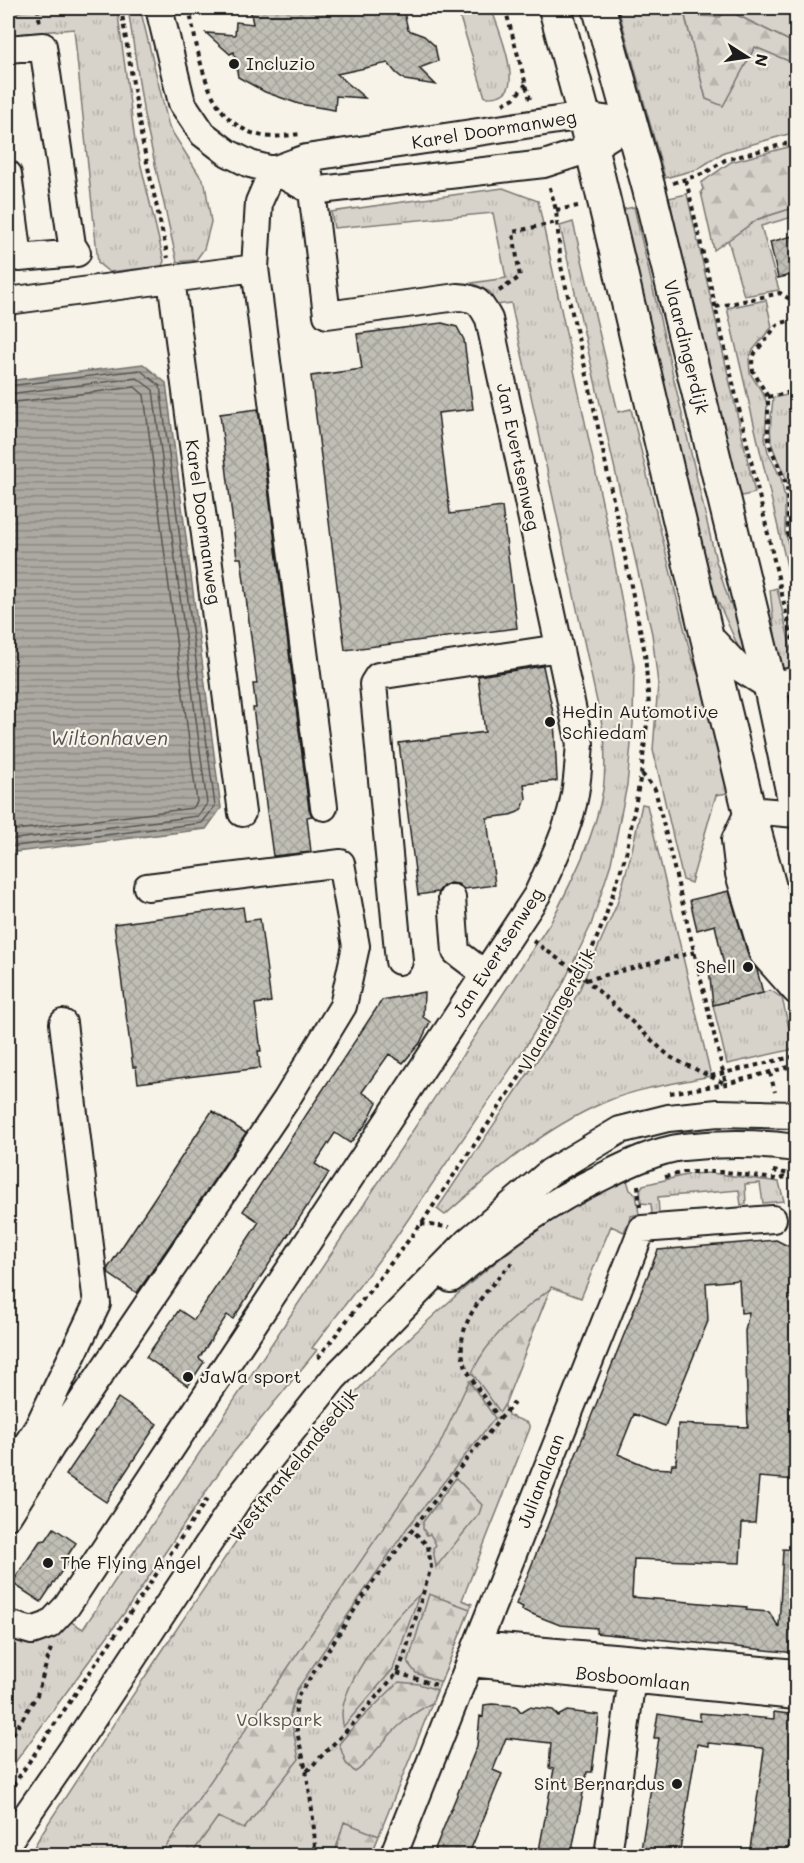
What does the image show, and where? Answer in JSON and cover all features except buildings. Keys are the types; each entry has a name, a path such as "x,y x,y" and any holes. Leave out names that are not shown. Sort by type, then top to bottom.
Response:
{"main road":[{"path":"555,8 584,116 749,810 796,984"},
{"name":"Vlaardingerdijk","path":"599,8 783,683 796,809"}],"street":[{"path":"159,8 182,103 203,134 228,153 250,164 273,170 312,190"},
{"path":"8,49 44,46 72,245 77,253 19,258 8,174"},
{"name":"Karel Doormanweg","path":"273,170 306,158 584,116 631,123"},
{"name":"Karel Doormanweg","path":"312,190 544,165 590,148 631,123"},
{"path":"306,158 327,315 457,297 469,298 481,304"},
{"path":"273,170 260,202 255,268 324,807"},
{"path":"8,301 255,268"},
{"name":"Karel Doormanweg","path":"171,279 242,813"},
{"name":"Jan Evertsenweg","path":"8,1624 32,1631 49,1625 60,1615 537,895 558,849 573,806 580,744 489,319 481,304"},
{"path":"706,633 738,667 783,683"},
{"path":"399,962 373,684 378,676 559,648"},
{"path":"796,813 749,810 735,840 740,874 763,954 796,991"},
{"path":"8,1516 51,1447 286,1100 343,1006 356,946 341,863 147,887"},
{"path":"452,898 456,952 485,974"},
{"path":"8,1473 38,1427 97,1304 63,1023"},
{"name":"Westfrankelandsedijk","path":"8,1842 82,1735 238,1499 334,1378 467,1242 550,1172 620,1130 668,1118 718,1113 796,1115"},
{"name":"Westfrankelandsedijk","path":"334,1378 496,1240 567,1193 638,1159 682,1147 763,1143 796,1148"},
{"name":"Julianalaan","path":"393,1856 642,1229 773,1219"},
{"name":"Bosboomlaan","path":"473,1654 634,1669 796,1673"},
{"path":"608,1856 634,1669"},
{"name":"Bosboomlaan","path":"634,1669 796,1696"}],"path":[{"path":"121,8 142,140 171,279"},
{"path":"189,8 208,88 222,112 248,130 262,136 311,132"},
{"name":"Karel Doormanweg","path":"497,106 514,98 526,83 505,8"},
{"name":"Vlaardingerdijk","path":"796,141 725,160 705,173 686,180 796,655"},
{"name":"Vlaardingerdijk","path":"421,1224 525,1070 581,975 604,921 626,854 641,774 649,707 645,653 591,395 561,266 555,210"},
{"path":"481,304 520,277 513,232 556,222"},
{"path":"716,307 780,293 796,303"},
{"path":"796,319 778,324 754,353 753,371 768,397 770,446 787,486 788,536 789,542 796,550"},
{"path":"768,397 796,391"},
{"path":"793,639 796,627"},
{"path":"641,774 655,789 726,1084"},
{"path":"515,928 581,975 670,1057 726,1084 796,1065"},
{"path":"586,980 695,952"},
{"path":"711,1076 796,1056"},
{"path":"766,1170 796,1175"},
{"path":"656,1179 684,1172 726,1172 774,1179 796,1175"},
{"path":"629,1187 647,1182"},
{"path":"500,1419 475,1385 464,1362 461,1347 465,1329 481,1296 517,1258"},
{"path":"315,1856 306,1772 295,1725 295,1707 298,1696 371,1585 514,1403"},
{"path":"306,1772 351,1726 397,1673 431,1567 428,1546 412,1530"},
{"path":"8,1742 37,1695 60,1615"},
{"path":"397,1673 458,1691"}],"green space":[{"path":"52,8 117,8 135,141 164,261 162,266 109,272 98,263 74,29 8,35 8,13"},
{"path":"128,8 135,8 142,16 169,127 205,184 211,222 204,249 196,260 177,262 144,115"},
{"path":"457,8 491,8 505,50 510,74 510,83 502,94 485,97"},
{"path":"618,8 683,8 706,99 723,105 755,47 796,64 796,132 724,152 698,169 665,178"},
{"path":"683,8 701,8 700,16 720,17 727,10 796,44 796,64 755,47 723,106 706,99"},
{"path":"728,8 796,8 796,44 727,10"},
{"path":"796,145 796,207 758,219 714,250 701,183 731,162"},
{"path":"503,188 538,201 611,544 634,666 633,724 627,785 611,863 591,925 562,986 526,1046 392,1243 312,1348 317,1350 226,1462 125,1612 8,1772 8,1635 68,1620 83,1629 552,920 595,824 604,783 604,734 511,303 496,305 490,292 472,283 506,278 493,213 334,228 331,212"},
{"path":"687,194 755,493 737,497 669,198"},
{"path":"634,207 716,561 729,601 745,633 747,666 705,573 620,210"},
{"path":"796,207 796,216 761,226 779,290 744,296 728,240 758,219"},
{"path":"573,222 618,412 631,409 690,652 716,723 734,792 716,795 691,883 683,880 653,750 658,684 652,634 560,226"},
{"path":"766,300 772,327 753,350 749,359 750,373 765,397 767,406 765,439 768,452 781,478 785,500 785,532 796,557 796,605 727,308"},
{"path":"792,394 796,414 796,546 790,526 790,492 770,433 773,398"},
{"path":"777,588 796,671 785,670 778,664 770,590"},
{"path":"642,804 647,805 711,1076 631,1093 583,1113 520,1152 445,1215 437,1209 556,1032 579,991 617,904"},
{"path":"770,990 782,998 794,1049 727,1064 713,1005"},
{"path":"711,1173 779,1182 784,1201 763,1203 760,1183 745,1184 746,1204 741,1205 739,1190 658,1197 659,1213 652,1214 651,1204 641,1203 640,1190 643,1185 691,1174"},
{"name":"Volkspark","path":"627,1180 630,1190 636,1194 639,1214 631,1216 624,1232 611,1226 581,1298 551,1287 504,1403 508,1415 528,1423 530,1428 462,1600 472,1604 371,1855 29,1856 234,1544 308,1445 328,1422 413,1334 497,1261 539,1229 583,1201"},
{"path":"550,1289 500,1412 472,1373 487,1347 505,1326"},
{"path":"469,1381 495,1418 407,1528 296,1691 290,1715 299,1759 244,1829 218,1817 191,1855 160,1855 438,1448"},
{"path":"456,1478 482,1505 479,1514 436,1567 433,1548 436,1545 430,1534 427,1535 423,1529 423,1522"},
{"path":"429,1594 470,1609 441,1682 416,1673 408,1663"},
{"path":"419,1595 393,1669 343,1727 342,1713 345,1699 361,1666 396,1618"},
{"path":"399,1682 419,1684 437,1690 432,1703 399,1726 355,1772 346,1763 339,1744"},
{"path":"344,1822 379,1836 371,1855 334,1855"}],"water":[{"name":"Wiltonhaven","path":"143,364 166,383 221,808 206,829 8,853 8,381"}],"place":[{"name":"Incluzio","path":"234,64"},
{"name":"Hedin Automotive Schiedam","path":"550,722"},
{"name":"Shell","path":"748,967"},
{"name":"JaWa sport","path":"188,1377"},
{"name":"The Flying Angel","path":"48,1563"},
{"name":"Sint Bernardus","path":"677,1784"}]}
